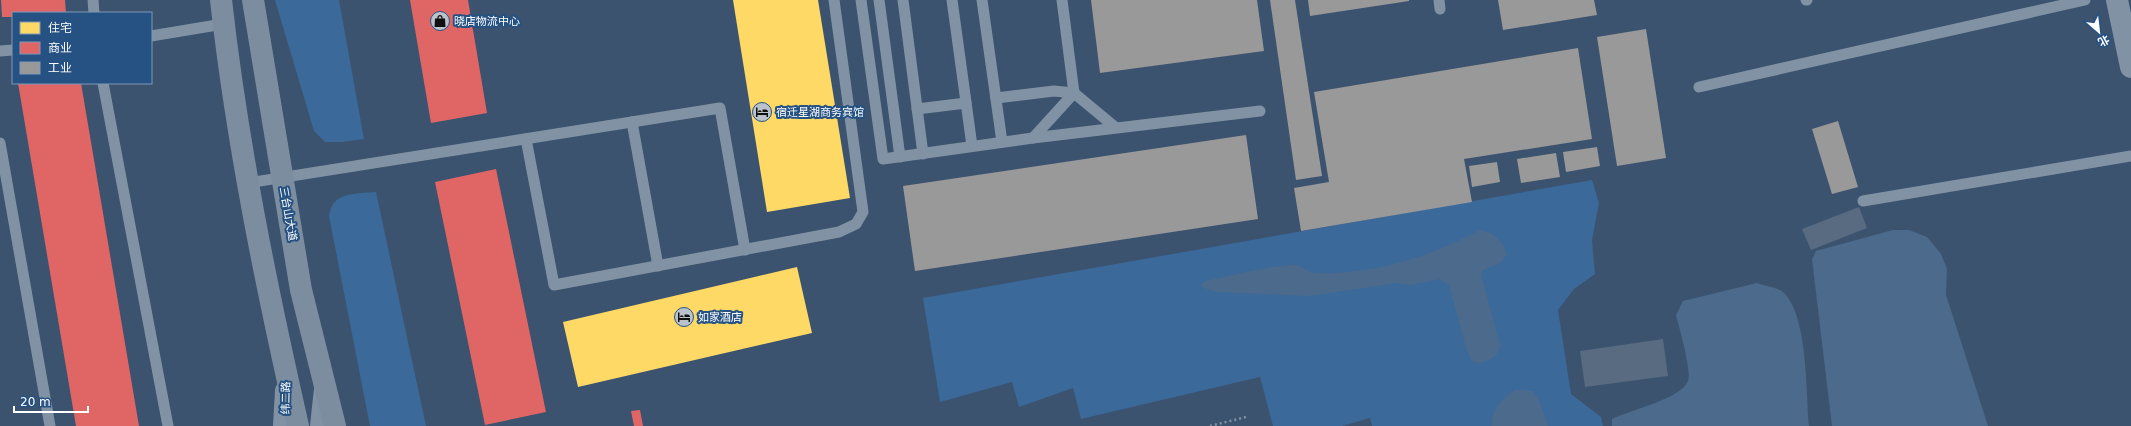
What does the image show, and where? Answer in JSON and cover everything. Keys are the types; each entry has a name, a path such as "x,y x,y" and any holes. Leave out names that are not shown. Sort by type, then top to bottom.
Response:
{"main road":[{"path":"221,0 230,86 248,183 298,426"},
{"name":"三台山大道","path":"253,0 301,290 335,426"}],"street":[{"path":"2117,0 2131,67"},
{"name":"纬二路","path":"284,426 286,370"},
{"path":"321,426 325,386"}],"lane":[{"path":"93,0 94,12"},
{"path":"526,139 554,286 840,232 856,224 863,212 834,0"},
{"path":"861,0 883,159 1115,127 1260,111"},
{"path":"879,0 900,157"},
{"path":"903,0 923,154"},
{"path":"952,0 972,146"},
{"path":"982,0 1002,142"},
{"path":"1033,138 1074,93 1062,0"},
{"path":"1699,87 2086,0"},
{"path":"152,36 223,24"},
{"path":"0,51 12,50"},
{"path":"103,84 168,426"},
{"path":"996,98 1054,91 1074,93 1115,127"},
{"path":"917,109 966,103"},
{"path":"248,183 720,108 744,250"},
{"path":"632,122 658,266"},
{"path":"0,143 50,426"},
{"path":"1863,201 2131,156"}],"path":[{"path":"1210,426 1246,417"}],"shaded area":[{"path":"275,0 339,0 364,139 342,142 325,142 314,131"},
{"path":"1592,180 1599,203 1592,240 1595,274 1574,289 1558,310 1571,394 1601,417 1603,426 1372,426 1370,418 1342,426 1273,426 1260,377 1081,419 1073,388 1019,407 1012,382 940,402 923,298"},
{"path":"376,192 426,426 370,426 329,216 331,208 340,198 346,195"},
{"path":"1480,230 1497,238 1503,245 1507,254 1501,263 1483,270 1481,274 1500,345 1498,353 1493,358 1478,363 1472,361 1467,351 1449,285 1440,279 1411,285 1397,283 1310,296 1217,292 1206,289 1201,285 1205,281 1259,269 1281,266 1295,265 1315,273 1337,273 1380,267 1421,256 1461,240"},
{"path":"1893,230 1909,230 1927,237 1941,254 1947,269 1946,295 1988,426 1832,426 1812,259 1816,251"},
{"path":"1757,283 1783,292 1791,303 1797,318 1804,355 1809,426 1612,426 1612,419 1666,399 1676,393 1688,381 1689,376 1687,359 1676,315 1683,301"},
{"path":"1515,390 1533,391 1539,400 1548,426 1492,426 1493,414 1498,405"}],"building: 住宅":[{"path":"733,0 818,0 850,198 767,212"},
{"path":"797,267 812,333 578,387 563,322"}],"building: 商业":[{"path":"1,0 65,0 66,12 12,12 12,17 2,17"},
{"path":"410,0 468,0 487,113 431,123"},
{"path":"18,84 81,84 139,426 76,426"},
{"path":"496,169 546,412 485,425 435,182"},
{"path":"640,410 643,426 634,426 631,411"}],"building: 工业":[{"path":"1091,0 1257,0 1264,51 1100,73"},
{"path":"1270,0 1295,0 1322,176 1296,180"},
{"path":"1308,0 1409,0 1409,1 1310,16"},
{"path":"1498,0 1594,0 1597,15 1503,30"},
{"path":"1646,29 1666,158 1617,166 1597,37"},
{"path":"1578,48 1592,139 1464,159 1472,202 1301,231 1294,188 1329,182 1314,92"},
{"path":"1838,121 1858,187 1832,194 1812,129"},
{"path":"1246,135 1258,219 915,271 903,186"},
{"path":"1597,147 1600,166 1566,172 1563,152"},
{"path":"1556,153 1560,177 1521,183 1517,159"},
{"path":"1497,162 1500,182 1472,187 1469,166"}],"building: 其他":[{"path":"1859,207 1867,228 1811,250 1802,229"},
{"path":"1663,339 1668,376 1585,387 1580,351"}],"place":[{"name":"晓店物流中心","path":"440,21"},
{"name":"宿迁星湖商务宾馆","path":"762,112"},
{"name":"如家酒店","path":"684,317"}]}
